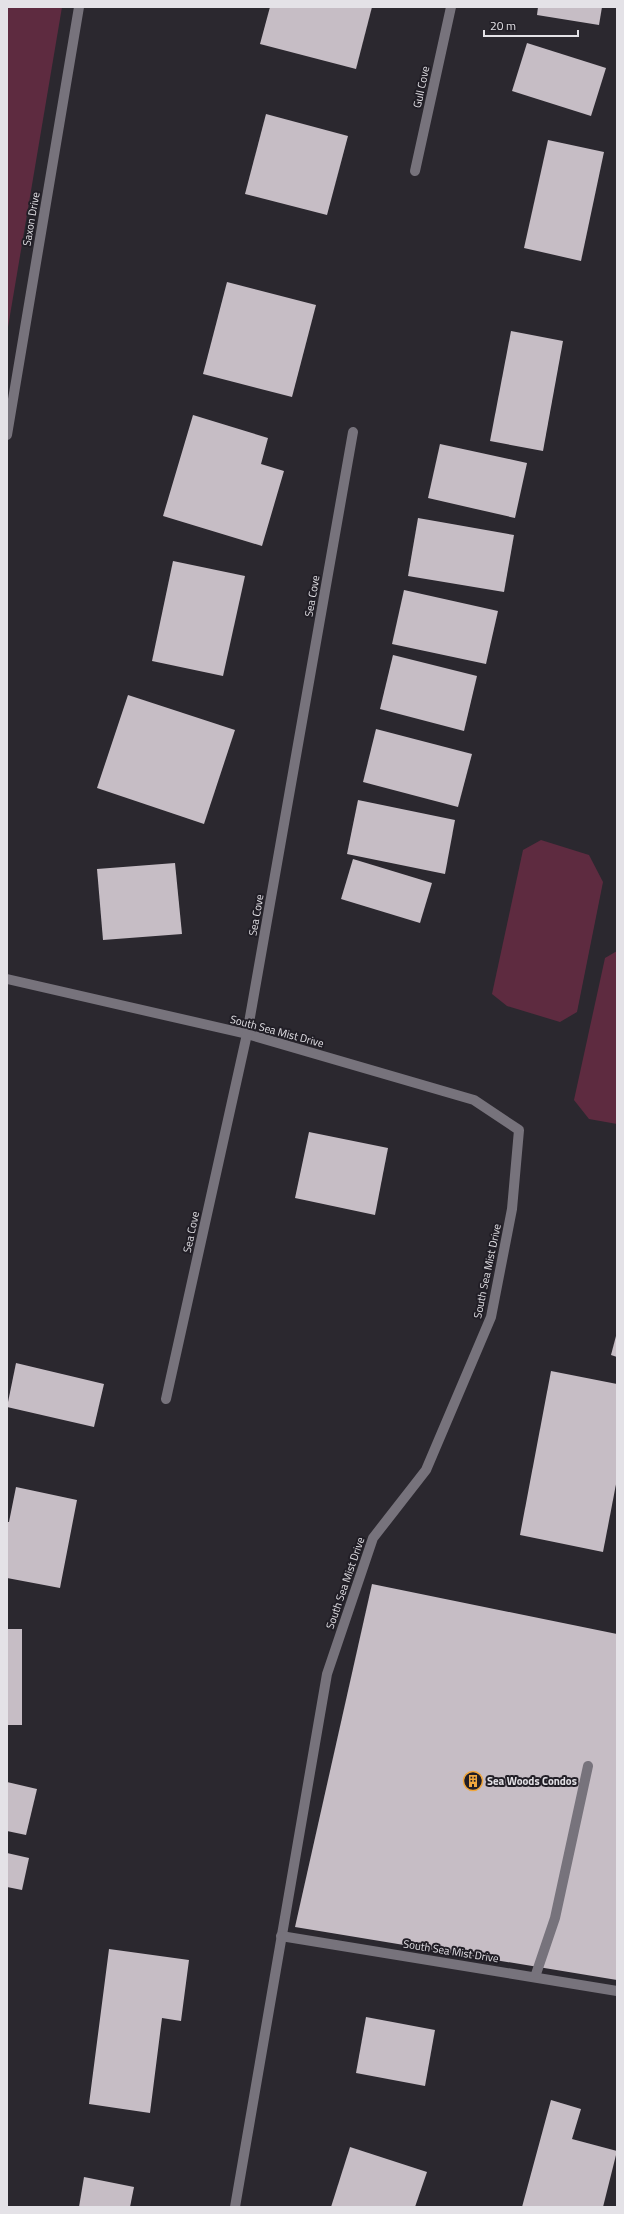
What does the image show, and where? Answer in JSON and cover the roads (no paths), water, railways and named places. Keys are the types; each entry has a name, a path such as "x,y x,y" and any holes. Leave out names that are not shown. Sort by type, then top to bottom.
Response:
{"street":[{"name":"Saxon Drive","path":"7,434 79,7"},
{"name":"Gull Cove","path":"415,171 451,7"},
{"name":"Sea Cove","path":"166,1400 247,1034 353,432"},
{"name":"South Sea Mist Drive","path":"7,979 247,1034 474,1100 519,1130 512,1209 491,1317 426,1470 372,1538 327,1674 235,2207"},
{"path":"535,1977 555,1918 588,1766"},
{"name":"South Sea Mist Drive","path":"281,1936 617,1990"}],"place":[{"name":"Sea Woods Condos","path":"473,1781"}]}
